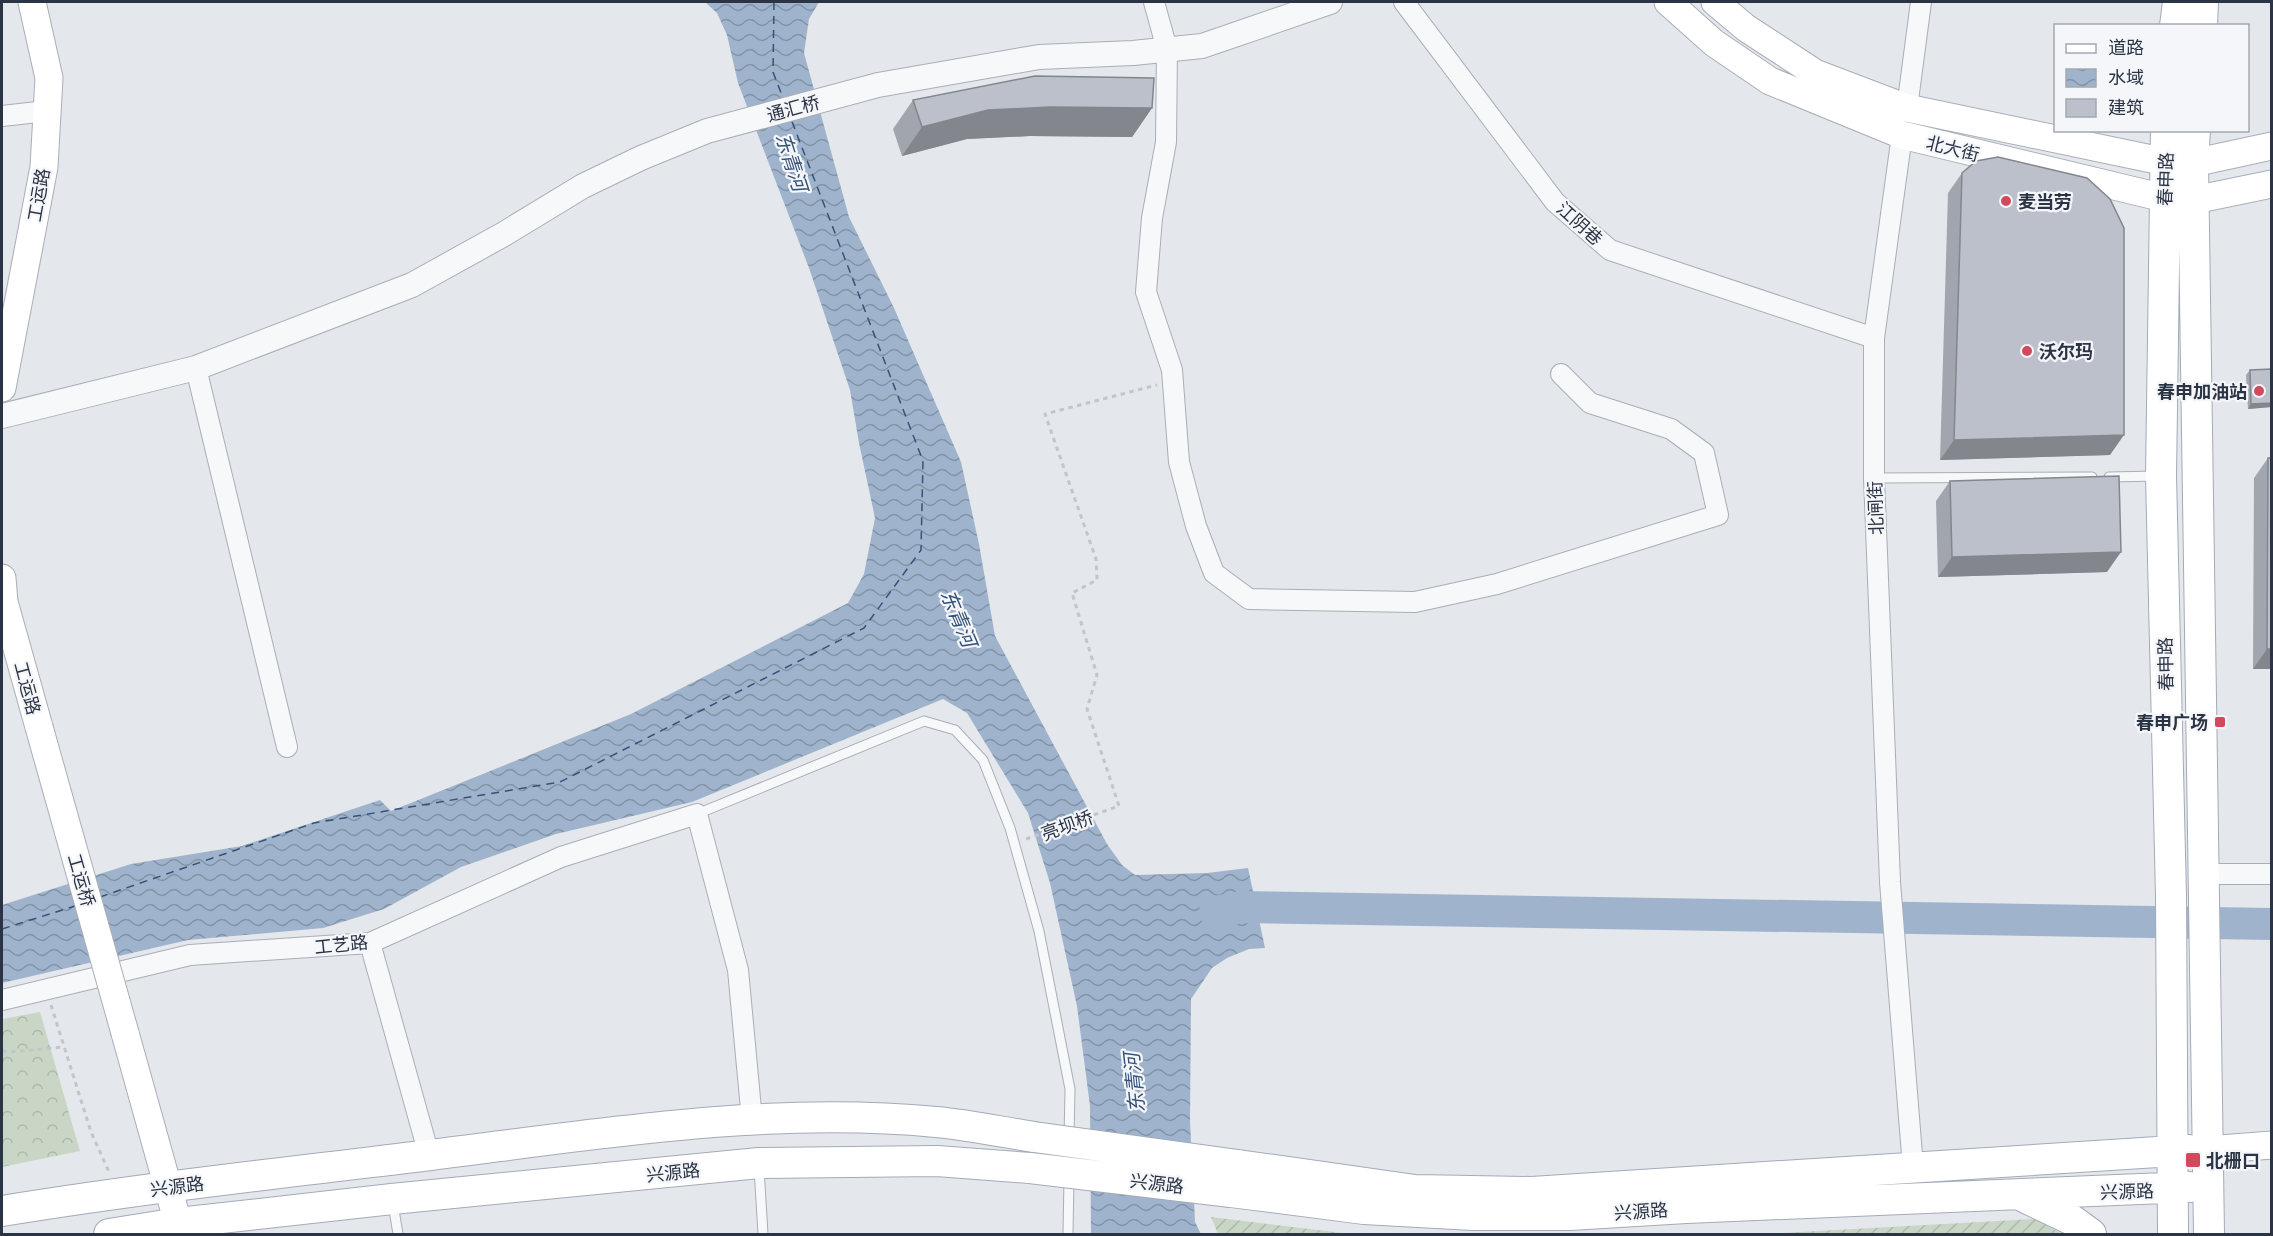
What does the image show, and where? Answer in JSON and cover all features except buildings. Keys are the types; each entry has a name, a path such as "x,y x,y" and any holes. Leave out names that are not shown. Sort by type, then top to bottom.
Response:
{"main road":[{"name":"工运路","path":"2,388 44,167 49,78 32,2"},
{"name":"北大街","path":"1668,2 1714,43 1770,81 1902,135 2164,198 2194,200 2271,184"},
{"name":"北大街","path":"1715,2 1746,28 1815,73 1906,108 2180,162"},
{"path":"2175,24 2178,2"},
{"path":"2202,24 2204,2"},
{"name":"春申路","path":"2167,132 2194,200 2209,1234"},
{"name":"春申路","path":"2173,1234 2171,896 2160,476 2164,198 2194,132"},
{"path":"2180,162 2271,147"},
{"name":"工运路","path":"2,578 4,602 39,727"},
{"name":"工运桥","path":"39,727 180,1229"},
{"name":"兴源路","path":"2,1211 168,1186 630,1130 752,1120 847,1118 937,1122 1034,1137 1235,1179 1364,1209 1473,1215 1570,1215 1686,1208 2171,1189 2208,1185"},
{"path":"2207,1150 2271,1145"},
{"name":"兴源路","path":"109,1234 180,1229 392,1199 759,1163 937,1161 1415,1190 1532,1192 2207,1150"},
{"path":"2019,1195 2072,1220 2091,1234"}],"street":[{"path":"1154,2 1167,49 1166,142 1152,218 1146,292 1172,370 1179,462 1196,526 1214,573 1249,598 1415,602 1497,584 1718,516 1704,453 1671,429 1590,403 1561,374"},
{"name":"通汇桥","path":"2,416 196,368 412,285 584,186 641,158 707,131 878,85 1039,57 1133,53 1202,46 1330,2"},
{"name":"江阴巷","path":"1404,2 1555,202 1610,250 1874,338"},
{"path":"1906,108 1921,2"},
{"path":"2,116 47,111"},
{"name":"北闸街","path":"1902,135 1874,338 1874,478 1890,882 1913,1167"},
{"path":"196,368 287,747"},
{"path":"697,814 738,970 752,1120"},
{"name":"工艺路","path":"2,1000 190,955 370,943 561,857 697,814"},
{"path":"2203,874 2271,874"},
{"path":"370,943 429,1155"}],"lane":[{"path":"1874,478 2160,476"},
{"path":"697,814 924,721 955,730 983,760 1014,843 1039,931 1070,1089 1069,1156"},
{"path":"759,1163 763,1234"},
{"path":"1068,1234 1069,1167"},
{"path":"392,1199 398,1234"}],"path":[{"name":"亮坝桥","path":"1014,843 1119,806 1087,709 1097,675 1072,593 1097,580 1096,559 1045,414 1173,381"},
{"path":"46,990 91,1132 108,1170 112,1194"},
{"path":"2,1051 64,1047"}],"green space":[{"path":"40,1012 80,1151 2,1167 2,1019"},
{"path":"1211,1217 1351,1234 1218,1234"},
{"path":"2035,1219 2062,1234 1755,1234 1782,1233"}],"water":[{"name":"东青河","path":"705,2 819,2 809,19 804,53 849,217 894,308 961,462 979,544 995,636 1107,844 1122,865 1135,875 1207,873 1248,868 1265,948 1249,949 1227,958 1212,968 1191,999 1190,1121 1195,1222 1201,1234 1091,1234 1090,1106 1077,1006 1050,883 1028,813 967,713 943,699 692,802 556,834 461,867 384,909 323,928 188,940 2,983 2,905 131,864 242,846 380,800 391,811 631,714 848,603 864,574 875,518 850,390 809,268 738,83 727,35 717,13"}],"waterway":[{"path":"1215,912 1242,907 2272,924"}],"ferry route":[{"path":"774,2 773,72 783,98"},
{"path":"100,897 314,823 560,782 864,628 921,550 923,461 791,119"},
{"path":"2,929 75,906"}],"place":[{"name":"麦当劳","path":"2006,201"},
{"name":"沃尔玛","path":"2027,351"},
{"name":"春申加油站","path":"2259,391"},
{"name":"春申广场","path":"2220,722"},
{"name":"北栅口","path":"2193,1160"}]}
